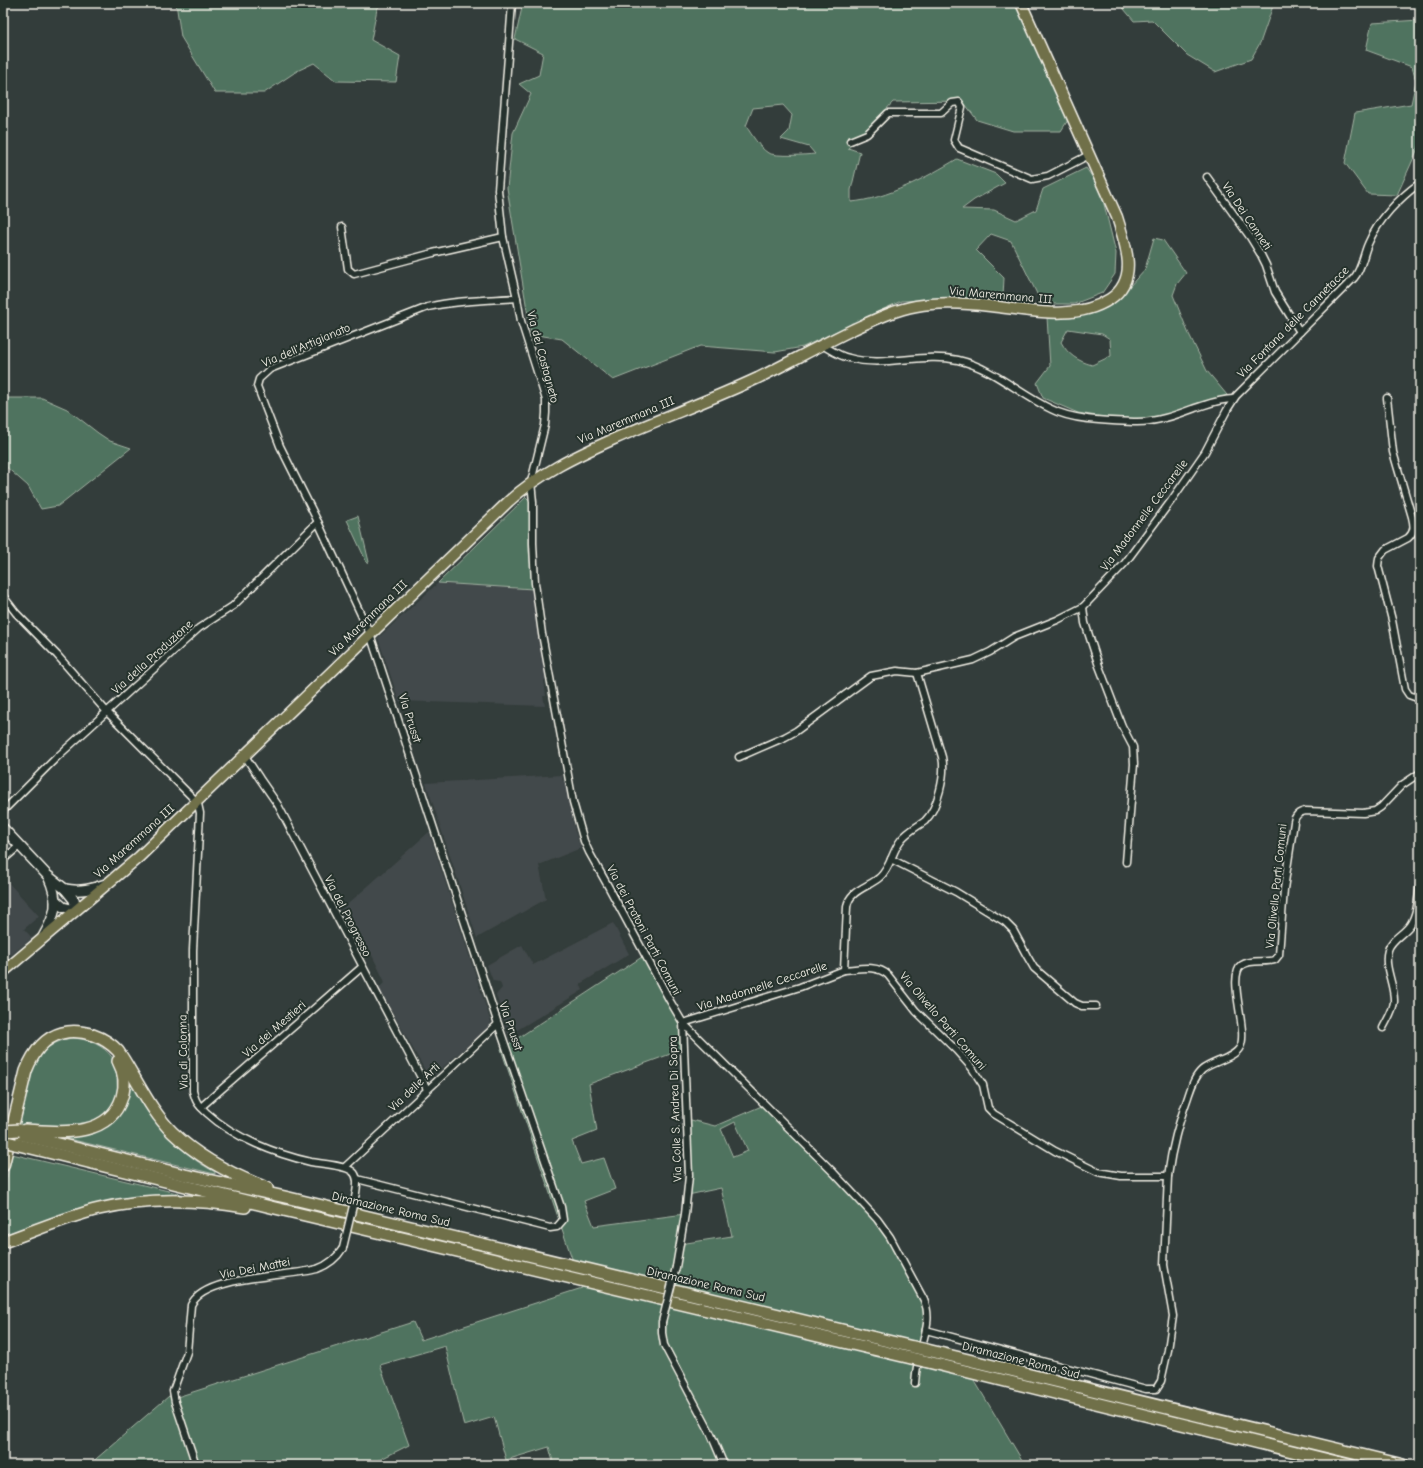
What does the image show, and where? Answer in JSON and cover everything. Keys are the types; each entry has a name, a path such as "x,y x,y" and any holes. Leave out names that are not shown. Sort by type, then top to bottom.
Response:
{"highway":[{"path":"3,1166 26,1071 32,1056 40,1046 52,1037 71,1031 89,1034 102,1039 111,1046 121,1056 165,1124 198,1153 227,1170 285,1197"},
{"path":"17,1136 46,1132 68,1132 90,1128 108,1117 118,1104 122,1095 124,1082 122,1068 111,1046"},
{"name":"Diramazione Roma Sud","path":"4,1134 285,1197 912,1352 1349,1465"},
{"name":"Diramazione Roma Sud","path":"17,1136 275,1208 912,1352"},
{"path":"3,1242 80,1214 127,1204 192,1202 275,1208"},
{"name":"Diramazione Roma Sud","path":"926,1356 1403,1465"}],"main road":[{"name":"Via Maremmana III","path":"3,972 128,867 509,501 531,482 555,467 577,455 746,383 882,316 918,305 942,303 961,303 1036,312 1061,312 1090,308 1110,299 1116,294 1125,279 1128,267 1128,258 1117,217 1021,3"}],"street":[{"name":"Via del Castagneto","path":"512,3 498,190 503,237 521,320 546,400 545,425 531,482"},
{"path":"850,141 867,134 888,113 941,113 952,104 959,102 962,107 954,140 959,148 1032,179 1048,176 1089,156"},
{"name":"Via Dei Canneti","path":"1207,177 1250,237 1261,255 1273,288 1300,332"},
{"name":"Via Fontana delle Cannetacce","path":"1233,399 1354,278 1359,271 1367,245 1375,230 1394,206 1420,182"},
{"path":"342,227 348,269 354,274 433,253 503,237"},
{"name":"Via dell'Artigianato","path":"370,634 318,522 280,446 257,386 259,379 270,369 428,307 448,303 517,298"},
{"path":"822,345 841,355 859,360 885,361 930,358 950,359 965,362 976,366 1002,380 1051,410 1065,415 1087,418 1134,422 1153,421 1169,418 1217,401 1233,399"},
{"path":"1387,398 1393,452 1414,528 1410,536 1383,552 1379,558 1378,566 1392,620 1405,689 1410,695 1420,699"},
{"name":"Via Madonnelle Ceccarelle","path":"739,757 796,731 871,676 897,671 917,674 983,656 1014,636 1056,620 1083,607 1125,562 1172,500 1205,452 1233,399"},
{"name":"Via dei Pratoni Parti Comuni","path":"531,482 533,502 532,543 540,621 579,825 589,852 683,1023 834,1173 877,1219 892,1241 924,1300 928,1318 917,1364 915,1382"},
{"name":"Via della Produzione","path":"3,811 56,758 199,628 233,606 318,522"},
{"path":"3,596 16,613 57,655 107,712 197,802"},
{"path":"1083,607 1085,623 1099,666 1133,750 1134,764 1126,862"},
{"name":"Via Prusst","path":"357,1179 550,1228 555,1228 561,1224 564,1217 498,1024 370,634"},
{"name":"Via Madonnelle Ceccarelle","path":"683,1023 800,987 844,970 848,901 856,893 882,876 901,840 924,822 932,812 936,802 943,772 942,754 917,674"},
{"name":"Via del Progresso","path":"245,756 278,805 427,1089"},
{"name":"Via Olivello Parti Comuni","path":"844,970 876,969 883,971 888,975 916,1011 960,1054 972,1068 983,1085 988,1108 994,1114 1055,1152 1098,1172 1116,1176 1168,1176 1176,1134 1197,1075 1206,1067 1235,1053 1239,1050 1242,1044 1236,978 1238,968 1248,962 1275,960 1279,955 1284,889 1296,815 1300,812 1306,811 1366,813 1375,811 1381,807 1402,785 1420,773"},
{"name":"Via di Colonna","path":"197,802 200,813 193,950 193,1091 197,1103 214,1119 233,1132 278,1153 310,1162 345,1167"},
{"path":"3,828 47,875 65,889 74,900 75,910 63,907 55,900"},
{"path":"3,860 19,846"},
{"path":"891,859 956,892 1002,920 1011,927 1030,962 1041,974 1075,1004 1082,1006 1096,1006"},
{"path":"42,939 52,920 55,900 53,889 47,875"},
{"path":"1383,1028 1394,1003 1388,964 1388,950 1392,944 1407,930 1412,922 1420,883"},
{"path":"65,889 74,891 85,890 107,884"},
{"name":"Via dei Mestieri","path":"201,1107 362,967"},
{"name":"Via Colle S. Andrea Di Sopra","path":"683,1023 690,1176 676,1267 662,1322 662,1333 664,1344 710,1432 724,1465"},
{"name":"Via delle Arti","path":"345,1167 498,1024"},
{"path":"345,1167 354,1172 357,1179"},
{"path":"926,1330 1146,1389 1156,1388 1161,1381 1173,1320 1172,1302 1164,1265 1168,1176"},
{"name":"Via Dei Mattei","path":"196,1465 175,1402 174,1391 187,1352 191,1305 193,1301 202,1293 226,1284 317,1269 333,1261 343,1248 356,1193 357,1179"}],"shaded area":[{"path":"438,583 533,589 546,678 544,681 546,696 543,696 545,706 399,701 378,638"},
{"path":"562,775 563,781 565,781 575,831 581,848 539,865 546,899 477,938 426,783"},
{"path":"429,832 491,1022 489,1027 434,1075 429,1075 426,1072 379,988 385,982 369,949 363,954 340,911"},
{"path":"4,878 39,916 24,929 32,938 11,955 3,947"},
{"path":"613,923 629,954 580,984 583,990 509,1035 496,995 502,988 500,982 493,981 487,965 522,945 533,965"}],"green space":[{"path":"176,3 382,3 377,9 371,40 400,56 396,82 336,81 314,63 297,71 264,93 215,93 181,37"},
{"path":"523,3 1015,3 1068,120 1061,131 1013,131 977,120 963,101 893,102 861,137 848,148 860,152 851,190 851,202 879,197 892,192 920,180 957,159 996,174 1005,183 974,200 962,209 994,210 1016,220 1036,210 1043,189 1086,168 1100,188 1116,253 1115,274 1102,293 1074,304 1042,304 1011,241 991,234 976,250 1004,278 1003,297 901,301 803,347 775,352 700,346 613,380 562,339 531,334 507,188 513,133 531,94 519,84 539,75 543,53 515,39","holes":["783,105 792,115 789,131 781,139 809,147 815,154 784,155 768,153 753,137 746,126 753,108"]},
{"path":"1119,3 1274,3 1260,43 1251,59 1215,72 1187,55 1152,20 1134,21"},
{"path":"1420,20 1420,144 1397,195 1368,194 1345,163 1355,113 1411,104 1416,81 1412,67 1366,50 1372,23"},
{"path":"1154,238 1163,240 1186,273 1177,284 1173,295 1188,332 1207,371 1227,395 1201,406 1158,419 1122,420 1078,413 1043,398 1037,383 1050,366 1047,317 1086,315 1106,308 1121,296 1145,269","holes":["1068,329 1102,334 1110,339 1111,356 1092,365 1082,362 1074,357 1067,351 1061,342"]},
{"path":"3,398 42,398 67,409 110,441 131,448 58,506 41,509 28,486 4,465"},
{"path":"526,497 530,501 529,551 533,589 438,583"},
{"path":"358,516 369,562 367,563 347,520"},
{"path":"645,955 683,1023 684,1049 589,1084 597,1131 572,1141 581,1164 604,1158 615,1189 584,1201 594,1226 685,1214 680,1244 732,1236 721,1188 688,1195 687,1119 715,1126 764,1105 877,1219 924,1300 927,1350 961,1358 1025,1465 554,1465 549,1447 506,1460 494,1417 464,1426 445,1346 380,1365 409,1445 375,1462 376,1465 89,1465 169,1396 174,1398 413,1322 421,1340 582,1288 501,1049","holes":["735,1122 748,1151 733,1157 721,1129"]},
{"path":"71,1038 84,1040 95,1044 105,1049 112,1057 117,1067 119,1077 118,1089 112,1106 95,1123 88,1126 52,1130 19,1125 28,1084 37,1060 45,1050 56,1043"},
{"path":"128,1085 132,1085 158,1123 177,1145 188,1155 215,1172 215,1174 65,1138 92,1132"},
{"path":"12,1154 194,1197 152,1199 3,1239 3,1195"}]}
